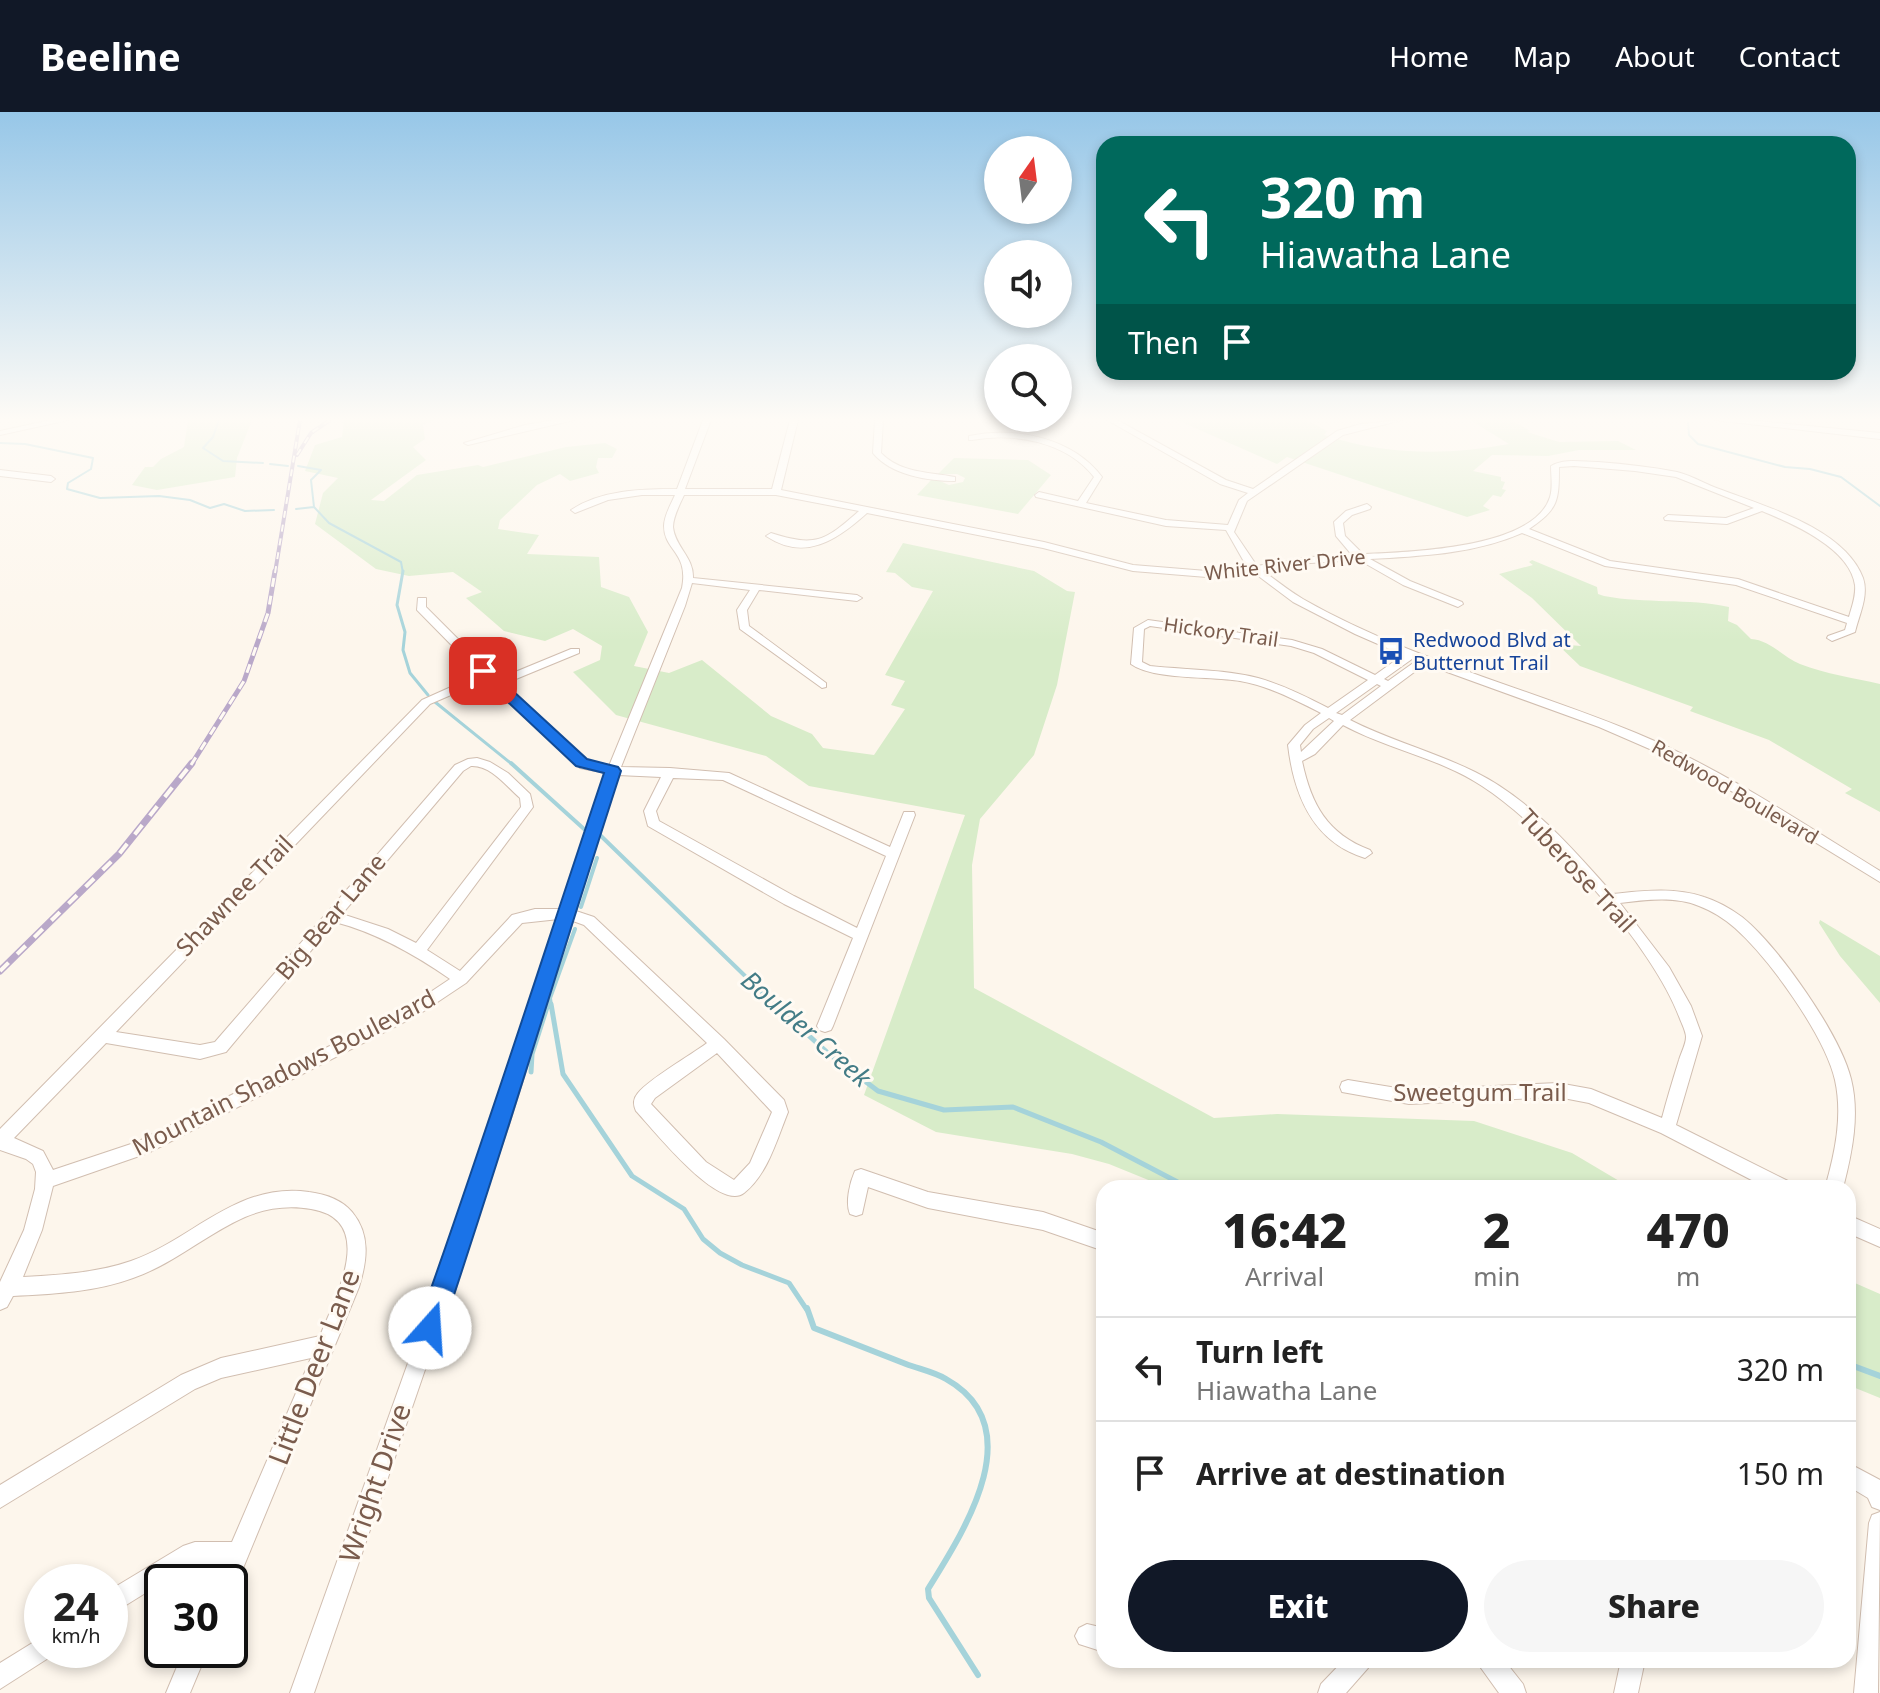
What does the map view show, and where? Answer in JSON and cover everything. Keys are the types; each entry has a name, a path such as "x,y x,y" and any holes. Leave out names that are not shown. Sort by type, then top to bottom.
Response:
{"street":[{"name":"White River Drive","path":"575,510 618,496 646,494"},
{"path":"679,494 669,531 686,560 688,580 857,598"},
{"name":"White River Drive","path":"785,494 1044,545 1133,568 1219,575 1295,562 1467,548 1522,530 1550,506 1554,494"},
{"path":"1081,503 1087,494"},
{"path":"1039,495 1166,523 1230,528 1230,516 1235,507 1252,494"},
{"name":"White River Drive","path":"1725,494 1762,508"},
{"path":"1367,507 1339,519 1337,525 1343,539 1360,557 1398,579 1458,604"},
{"path":"1668,518 1727,521 1762,508 1822,539 1852,566 1860,589 1848,634 1832,638"},
{"path":"771,536 792,543 820,544 839,534 866,509"},
{"name":"Redwood Boulevard","path":"1230,528 1241,557 1277,589 1309,609 1490,688 1608,726 1674,755 1728,784 1880,877"},
{"path":"1522,530 1608,564 1738,582 1852,621"},
{"name":"Wright Drive","path":"302,1693 500,1128 613,771 688,580"},
{"path":"756,587 742,610 744,627 822,685"},
{"path":"422,600 423,611 581,763 613,771 725,776 893,854"},
{"name":"Hickory Trail","path":"1328,714 1256,681 1141,666 1134,659 1139,628 1153,623 1270,638 1318,651 1390,686"},
{"name":"Shawnee Trail","path":"0,1142 426,702 575,651"},
{"path":"1365,853 1339,841 1323,824 1298,769 1294,745 1309,727 1377,679 1418,657"},
{"path":"1298,758 1311,751 1323,735 1390,686 1418,657"},
{"name":"Tuberose Trail","path":"1328,714 1380,739 1453,765 1490,785 1536,823 1609,899 1659,965 1691,1022 1694,1036 1667,1128"},
{"name":"Big Bear Lane","path":"104,1036 200,1052 220,1047 459,768 468,762 483,762 526,797 527,807 420,949"},
{"path":"670,772 650,811 653,823 789,900 861,936"},
{"path":"825,1026 909,815"},
{"path":"1609,899 1665,894 1697,900 1738,922 1760,946 1824,1033 1842,1076 1847,1141 1836,1180"},
{"name":"Mountain Shadows Boulevard","path":"45,1181 142,1148 413,1011 461,979 517,919 533,914 580,917 596,927 718,1044 778,1105 780,1112 756,1168 737,1189 721,1185 642,1106 643,1099 649,1093 718,1044"},
{"path":"330,916 351,921 420,949 461,979"},
{"name":"Sweetgum Trail","path":"1348,1087 1409,1097 1558,1090 1613,1103 1768,1180"},
{"path":"0,1142 35,1155 42,1162 45,1181 32,1230 4,1293"},
{"path":"856,1208 861,1177 928,1200 1043,1221 1096,1239"},
{"name":"Little Deer Lane","path":"4,1293 123,1273 152,1262 244,1208 272,1201 308,1199 338,1210 354,1231 356,1261 326,1345 233,1564"},
{"path":"1856,1228 1880,1238"},
{"path":"0,1497 188,1382 221,1368 326,1345"},
{"path":"1856,1479 1878,1494"},
{"path":"1866,1693 1880,1523"},
{"path":"128,1592 183,1557 195,1553 238,1553"},
{"path":"0,1677 24,1661"},
{"path":"178,1693 188,1668"},
{"path":"1330,1693 1353,1668"},
{"path":"1495,1668 1514,1693"},
{"path":"1626,1693 1631,1668"}],"green space":[{"path":"323,494 380,494 371,500 384,501 393,494 528,494 500,520 498,529 539,535 527,554 599,557 601,587 629,597 648,632 634,666 669,673 702,660 771,716 812,734 823,748 874,755 905,709 891,705 905,681 885,675 933,591 912,587 895,573 886,572 903,543 1034,571 1067,591 1075,592 1057,685 1034,755 980,819 972,865 974,988 1214,1118 1277,1114 1474,1121 1572,1153 1618,1180 1148,1180 1109,1164 1072,1154 936,1132 864,1095 965,815 809,786 766,756 616,715 573,672 600,660 602,646 573,629 545,641 504,631 466,598 482,592 453,572 409,576 376,569 315,524"},
{"path":"918,494 1035,494 1018,514"},
{"path":"1397,494 1503,494 1501,497 1493,495 1483,506 1490,510 1467,517"},
{"path":"1532,560 1597,587 1598,594 1604,596 1729,607 1728,621 1751,639 1764,642 1794,661 1880,684 1880,812 1845,793 1852,789 1769,740 1690,711 1693,707 1580,666 1557,644 1581,646 1532,598 1499,574 1533,565 1529,562"},
{"path":"1820,920 1880,956 1880,1003 1840,956"},
{"path":"1856,1284 1880,1294 1880,1398 1856,1388"}],"waterway":[{"path":"85,494 100,498 159,496 190,500 210,508 224,504 245,511 274,510"},
{"name":"Boulder Creek","path":"313,494 314,507"},
{"path":"1864,494 1880,506"},
{"name":"Boulder Creek","path":"296,509 314,507"},
{"name":"Boulder Creek","path":"314,507 329,523 401,562 403,572"},
{"name":"Boulder Creek","path":"403,572 397,605 405,632 403,650 410,673 428,695"},
{"name":"Boulder Creek","path":"435,702 513,765"},
{"name":"Boulder Creek","path":"511,763 584,829"},
{"name":"Boulder Creek","path":"600,835 776,1006"},
{"path":"581,907 597,858"},
{"path":"550,998 575,929"},
{"path":"547,1006 550,998"},
{"path":"550,998 551,1006"},
{"path":"531,1072 532,1054 548,1004"},
{"path":"551,1004 563,1074 632,1176 684,1209 703,1239 720,1253 789,1283 807,1310"},
{"name":"Boulder Creek","path":"774,1004 829,1054 878,1091 944,1110 1013,1107 1101,1142 1174,1180"},
{"path":"807,1308 814,1328 946,1379 971,1399 985,1424 988,1451 983,1480 958,1538 928,1589 929,1598 978,1675"},
{"name":"Boulder Creek","path":"1856,1367 1880,1376"}],"railway":[{"path":"275,573 288,494"},
{"path":"191,765 244,681 268,613 275,571"},
{"path":"0,971 119,854 192,763"}],"place":[{"name":"Redwood Blvd at Butternut Trail","path":"1391,651"}],"route":[{"path":"430,1328 500,1128 533,1013 613,771 595,769 581,763 483,671"}]}
